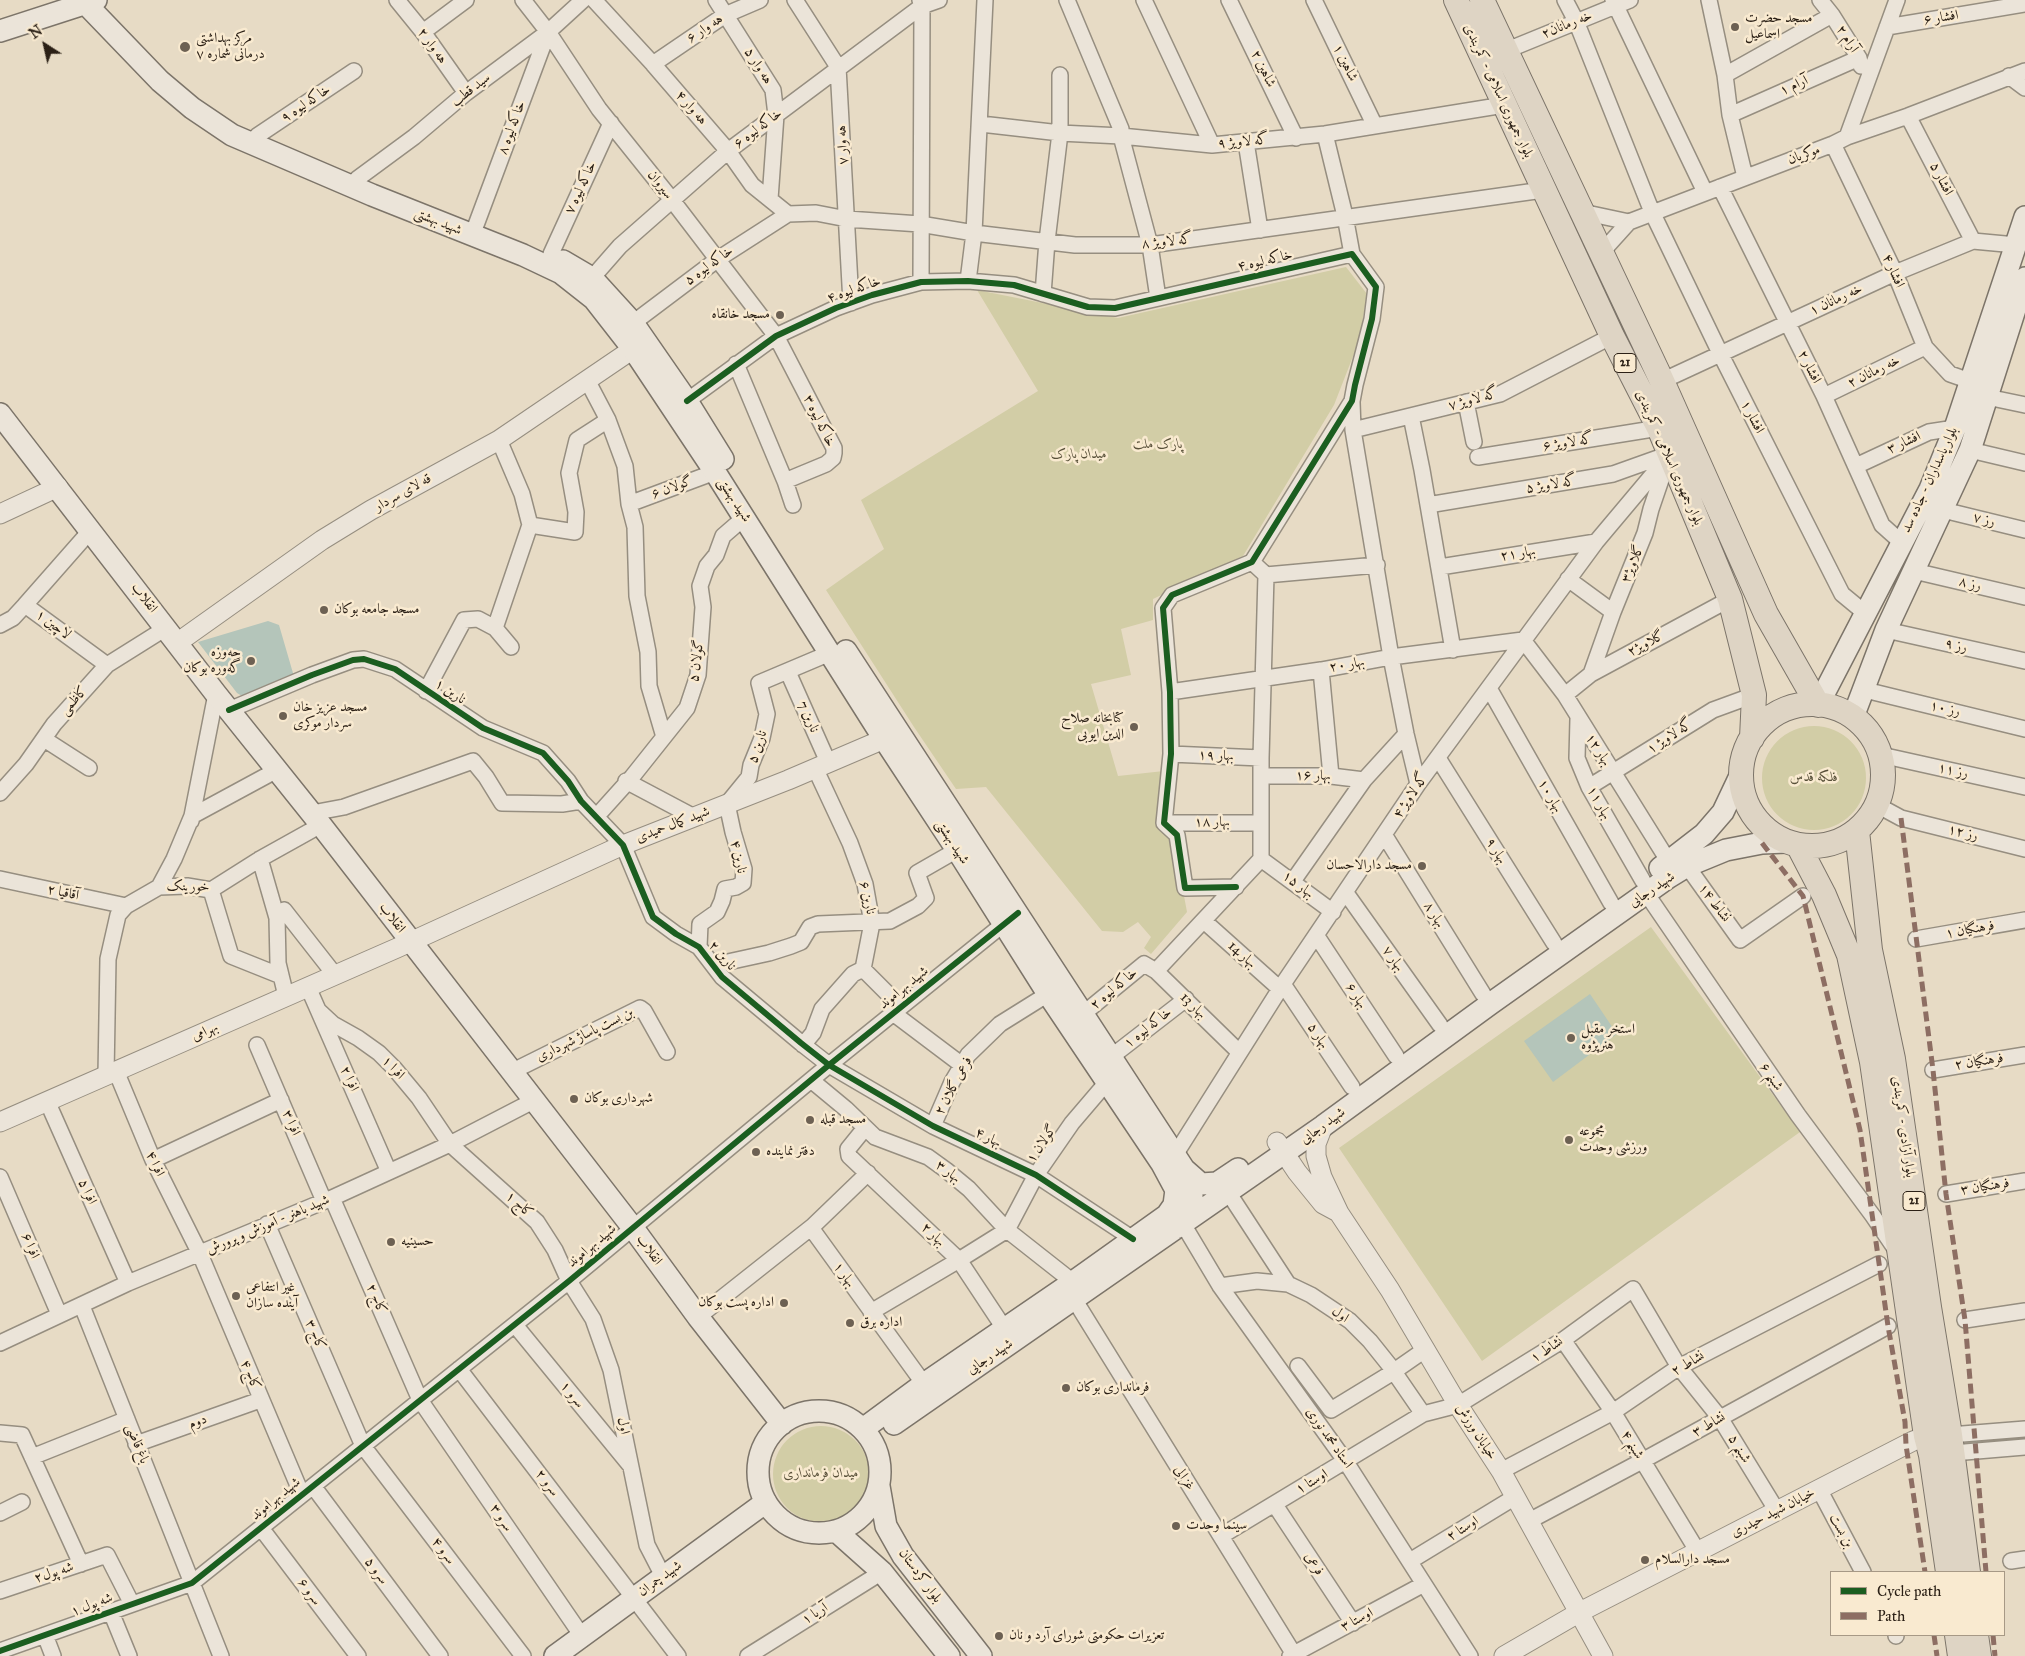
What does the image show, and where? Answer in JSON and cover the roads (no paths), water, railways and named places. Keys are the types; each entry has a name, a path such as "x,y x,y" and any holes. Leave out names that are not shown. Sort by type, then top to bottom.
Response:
{"main road":[{"name":"بلوار جمهوری اسلامی - کمربندی","path":"1456,0 1612,336 1659,428 1730,599 1754,695 1752,738"},
{"name":"بلوار جمهوری اسلامی - کمربندی","path":"1482,0 1662,381 1766,614 1818,705"},
{"path":"0,31 90,1"},
{"name":"شهید بهشتی","path":"90,1 185,91 230,122 257,136 357,178 550,254 592,278 633,323 687,401 892,736 1011,918 1048,994 1162,1164 1176,1190 1174,1205 1175,1222"},
{"name":"شهید بهشتی","path":"90,1 160,81 192,108 232,135 372,195 523,255 561,273 594,299 633,349 716,472 830,653 892,736 957,850 1083,1014 1180,1162"},
{"name":"بلوار پاسداران - جاده سد","path":"1853,717 1865,690 1886,630 1970,450 2018,276 2016,245 2025,216"},
{"name":"بلوار پاسداران - جاده سد","path":"1818,705 1930,489 1955,428 1970,381 2018,276"},
{"name":"انقلاب","path":"0,414 216,694 316,819 782,1424"},
{"name":"21","path":"1818,705 1842,711 1853,717 1870,734 1881,755 1882,789 1877,805 1868,819 1857,831 1839,841 1819,846 1792,843 1767,830 1753,815 1744,795 1741,774 1744,755 1752,738 1764,724 1780,712 1798,706 1818,705"},
{"name":"شهید رجایی","path":"1180,1162 1201,1184 1217,1183 1323,1126 1644,887 1678,864 1723,812 1741,774"},
{"name":"بلوار آزادی - کمربندی","path":"1857,831 1859,953 1872,1062 1890,1261 1968,1571"},
{"name":"شهید رجایی","path":"1678,864 1726,850 1762,843 1792,843"},
{"name":"بلوار آزادی - کمربندی","path":"1792,843 1859,953 1893,1059 1948,1571"},
{"name":"شهید رجایی","path":"867,1435 1074,1290 1175,1222 1228,1192 1352,1088 1611,903 1644,887"},
{"path":"1175,1222 1188,1213 1192,1196 1190,1182 1180,1162"},
{"name":"شهید رجایی","path":"867,1435 924,1384 1004,1328 1074,1290 1133,1239 1175,1222"},
{"path":"824,1411 852,1420 867,1435 878,1455 880,1470 879,1486 873,1501 863,1514 851,1524 836,1531 816,1533 796,1528 779,1517 766,1502 760,1486 758,1468 762,1451 770,1436 782,1424 795,1416 809,1412 824,1411"},
{"name":"بلوار کردستان","path":"879,1486 886,1526 903,1556 981,1656"},
{"name":"شهید چمران","path":"555,1656 766,1502"},
{"name":"بلوار کردستان","path":"836,1531 882,1572 949,1656"},
{"path":"882,1572 903,1556"},
{"path":"1957,1636 1960,1656"},
{"path":"1976,1636 1979,1656"}],"street":[{"name":"هه وار ۲","path":"397,0 423,32 466,93"},
{"path":"423,32 466,0"},
{"name":"سیروان","path":"523,0 548,32 599,109 672,200 776,336"},
{"name":"سید قطب","path":"357,178 414,137 466,93 548,32 583,0"},
{"name":"هه وار ۴","path":"594,0 653,64 728,151 752,185 788,214"},
{"name":"هه وار ۵","path":"716,0 774,90 776,115 770,199"},
{"name":"هه وار ۶","path":"653,64 726,15 760,0"},
{"name":"هه وار ۷","path":"795,0 838,67 851,302"},
{"name":"خاکه لیوه ۶","path":"592,278 620,246 728,151 921,3 939,0"},
{"path":"968,281 974,233 981,124 986,0"},
{"path":"1067,0 1121,129 1150,246 1158,298"},
{"path":"1144,0 1212,145"},
{"name":"شاهین ۲","path":"1229,0 1296,138"},
{"name":"شاهین ۱","path":"1314,0 1375,126"},
{"name":"افشار ۱","path":"1565,0 1576,21 1652,212 1720,353 1842,594 1865,613"},
{"path":"1709,0 1725,75 1730,115 1744,177"},
{"name":"آرام ۲","path":"1820,0 1832,15 1859,58 1866,81"},
{"path":"1847,137 1897,0"},
{"path":"1620,2 1706,192"},
{"name":"خه رمانان۲","path":"1505,51 1620,2"},
{"path":"921,3 921,282"},
{"name":"افشار ۶","path":"1887,27 2025,4"},
{"path":"1725,75 1832,15"},
{"name":"خاکه لیوه ۸","path":"476,224 548,32"},
{"name":"آرام ۱","path":"1730,115 1859,58"},
{"name":"موکریان","path":"1629,222 1847,137 1908,116 2025,71"},
{"name":"خاکه لیوه ۹","path":"257,136 354,72"},
{"path":"1043,294 1047,241 1060,133 1060,76"},
{"path":"2009,76 2025,88"},
{"name":"گه لاویژ ۹","path":"981,124 1060,133 1122,136 1212,145 1296,138 1504,105"},
{"name":"افشار ۵","path":"1908,116 1973,241"},
{"name":"خاکه لیوه ۷","path":"550,254 610,123"},
{"path":"1325,134 1345,216 1352,254 1376,287 1372,319 1354,385 1352,401 1353,430 1391,657 1418,784"},
{"path":"1246,142 1260,230"},
{"name":"افشار ۴","path":"1833,144 1895,273 1925,347 1950,374 1970,381"},
{"name":"افشار ۲","path":"1720,187 1824,396 1882,525 1901,542"},
{"name":"گه لاویژ ۸","path":"788,214 816,213 847,219 920,224 974,233 1075,244 1150,246 1345,216 1544,190"},
{"path":"1582,212 1629,222"},
{"name":"خاکه لیوه ۵","path":"633,323 718,259 788,214"},
{"path":"1601,252 1629,222"},
{"name":"خه رمانان ۱","path":"1662,381 1895,273 1973,241 2016,245"},
{"name":"خاکه لیوه ۴","path":"687,401 776,336 851,302 921,282 968,281 1014,285 1088,307 1115,308 1352,254"},
{"name":"خاکه لیوه ۳","path":"776,336 834,448 833,458 826,464 785,481"},
{"name":"گه لاویژ ۷","path":"1353,430 1500,394 1612,336"},
{"name":"خه رمانان ۲","path":"1824,396 1925,347"},
{"name":"قه لای سردار","path":"172,635 262,581 322,540 371,510 499,440 633,349"},
{"path":"736,364 785,481 793,505"},
{"path":"587,380 608,420 625,466 629,504 635,527 637,596 648,652 650,686 664,737"},
{"path":"1986,397 2025,405"},
{"path":"1236,887 1185,888 1176,835 1164,823 1171,754 1170,692 1164,608 1172,596 1252,562 1352,401"},
{"path":"1466,402 1474,442"},
{"path":"1411,416 1440,567 1453,650"},
{"path":"530,525 575,532 576,512 569,473 577,440 608,420"},
{"name":"گه لاویژ ۶","path":"1478,457 1659,428"},
{"name":"افشار ۳","path":"1856,466 1929,432 1955,428"},
{"path":"495,628 530,525 522,494 499,440"},
{"path":"1970,450 2025,463"},
{"name":"گه لاویژ ۵","path":"1428,504 1612,474 1670,454"},
{"name":"گه لاویژ ۴","path":"1180,1162 1240,1052 1281,987 1418,784 1490,690 1523,640 1596,542 1670,454"},
{"name":"گلاویژ۳","path":"1591,674 1613,612 1645,533 1651,509 1670,454"},
{"name":"گولان ۶","path":"629,504 716,472"},
{"path":"0,514 58,487"},
{"name":"رز ۷","path":"1943,510 2025,530"},
{"name":"گولان ۵","path":"596,817 687,708 698,675 703,608 700,586 707,566 716,555 723,536 745,517"},
{"path":"25,605 91,530"},
{"name":"بهار ۲۱","path":"1440,567 1596,542"},
{"path":"1252,562 1266,575 1377,565"},
{"name":"رز ۸","path":"1914,571 2025,597"},
{"path":"1261,858 1260,823 1266,575"},
{"path":"1568,579 1613,612"},
{"name":"گلاویژ۲","path":"1565,695 1591,674 1730,599"},
{"name":"لاچین ۱","path":"0,625 13,618 25,605 107,665"},
{"path":"426,691 464,620 478,619 495,628 511,648"},
{"name":"رز ۹","path":"1886,630 2025,661"},
{"name":"کاظمی","path":"0,793 26,764 54,724 107,665 172,635"},
{"name":"بهار ۲۰","path":"1170,692 1321,670 1391,657 1523,640"},
{"name":"بهار ۱۲","path":"1523,640 1565,695 1613,774 1678,864"},
{"path":"788,672 830,653"},
{"name":"نارین ۱","path":"229,710 312,675 353,660 364,659 395,670 482,728 543,753 568,781 581,801 623,845"},
{"path":"1321,670 1331,776"},
{"name":"نارین ۵","path":"727,804 749,777 751,765 762,738 767,714 759,683 788,672"},
{"name":"نارین 7","path":"788,672 822,765"},
{"name":"بهار ۱۰","path":"1490,690 1611,903"},
{"name":"رز ۱۰","path":"1865,690 2025,728"},
{"path":"159,886 191,822 216,694"},
{"name":"گه لاویژ ۱","path":"1589,787 1613,774 1713,710 1754,695"},
{"name":"بهار ۱۱","path":"1578,719 1577,758 1589,787 1644,887"},
{"path":"1294,881 1364,780 1406,734"},
{"name":"شهید کمال حمیدی","path":"410,942 623,845 892,736"},
{"path":"44,739 89,768"},
{"name":"بهار ۱۹","path":"1171,754 1262,758"},
{"name":"رز ۱۱","path":"1881,755 2025,787"},
{"name":"بهار ۹","path":"1438,758 1554,943"},
{"name":"خورینک","path":"126,906 159,886 187,886 212,890 316,819 344,807 473,762 486,777 502,803 562,804 581,801"},
{"name":"نارین ۶","path":"822,765 865,884 872,923 863,969"},
{"path":"191,822 192,816 277,770"},
{"name":"بهار ۱۶","path":"1262,776 1331,776 1364,780"},
{"path":"626,781 694,817"},
{"name":"نارین ۴","path":"699,947 700,924 717,912 725,889 736,887 743,882 744,869 727,804"},
{"name":"رز ۱۲","path":"1877,805 1901,818 2025,849"},
{"name":"بهار ۱۸","path":"1164,823 1260,823"},
{"name":"بهار ۸","path":"1384,836 1483,994"},
{"name":"نارین ۲","path":"623,845 653,917 699,947 722,977 829,1065"},
{"path":"714,965 769,953 791,946 801,942 810,927 818,924 890,921 918,906 926,898 917,872 957,850"},
{"name":"بهار ۱۵","path":"1261,858 1333,912"},
{"name":"خاکه لیوه ۲","path":"1083,1014 1150,968 1204,921 1261,858"},
{"path":"260,859 278,918 276,946 286,996"},
{"name":"نشاط ۱۴","path":"1678,864 1740,940 1803,896"},
{"name":"آقاقیا ۲","path":"0,880 126,906"},
{"name":"شبنم ۶","path":"1644,887 1798,1115 1873,1216 1890,1261"},
{"path":"212,890 231,956 281,976"},
{"name":"بهار ۷","path":"1346,893 1440,1026"},
{"path":"111,1073 108,959 118,916 126,906"},
{"path":"284,910 335,975"},
{"name":"شهید بهراموند","path":"192,1583 570,1281 829,1065 1011,918"},
{"name":"فرهنگیان ۱","path":"1916,939 2025,920"},
{"name":"بهار 14","path":"1204,921 1281,987"},
{"name":"بهار ۶","path":"1316,936 1396,1056"},
{"name":"بهرامی","path":"0,1122 410,942"},
{"name":"بهار 13","path":"1150,968 1186,999 1240,1052"},
{"path":"803,1045 813,1033 822,1008 853,974 863,969 897,1010 962,1065"},
{"name":"افرا ۲","path":"308,987 389,1172"},
{"name":"بهار ۵","path":"1281,987 1352,1088"},
{"name":"فرعی گلان ۲","path":"933,1126 968,1055 1000,1024 1048,994"},
{"name":"خاکه لیوه ۱","path":"1111,1057 1186,999"},
{"name":"بن بست پاساژ شهرداری","path":"511,1072 640,1008 644,1011 667,1052"},
{"name":"افرا ۱","path":"319,1011 333,1024 379,1053 394,1068 419,1098 450,1144"},
{"name":"افرا ۳","path":"257,1045 328,1200"},
{"name":"فرهنگیان ۲","path":"1933,1070 2025,1055"},
{"name":"بهار ۴","path":"829,1065 933,1126 1036,1176 1133,1239"},
{"name":"افرا ۴","path":"111,1073 200,1254"},
{"name":"بهار ۳","path":"811,1080 875,1137 928,1157 946,1170 969,1189 1007,1230 1074,1290"},
{"name":"گولان ۱","path":"870,1312 960,1260 1007,1230 1036,1176 1072,1123 1107,1082"},
{"path":"153,1160 281,1100"},
{"name":"افرا ۵","path":"47,1101 128,1283"},
{"name":"شهید باهنر - آموزش و پرورش","path":"0,1343 128,1283 328,1200 450,1144 533,1101"},
{"name":"خیابان ورزش","path":"1323,1126 1316,1144 1316,1156 1322,1177 1339,1213 1390,1290 1458,1405 1501,1470 1603,1656"},
{"name":"بهار ۲","path":"865,1128 848,1149 848,1153 960,1260 1004,1328"},
{"name":"کاج ۱","path":"450,1144 538,1222 555,1250 570,1281"},
{"name":"خیابان ورزش","path":"1280,1148 1324,1204 1339,1213"},
{"path":"698,1317 813,1226 868,1173"},
{"name":"افرا ۶","path":"0,1177 60,1314"},
{"name":"فرهنگیان ۳","path":"1946,1194 2025,1181"},
{"path":"1228,1192 1288,1284"},
{"name":"کاج ۲","path":"328,1200 420,1400"},
{"name":"استاد محمد نوری","path":"1175,1222 1346,1462 1470,1656"},
{"name":"کاج ۳","path":"267,1224 363,1446"},
{"name":"بهار ۱","path":"813,1226 815,1235 924,1384"},
{"name":"کاج ۴","path":"200,1254 260,1400 308,1490"},
{"name":"نشاط ۲","path":"1501,1470 1613,1412 1680,1367 1890,1261"},
{"name":"اول","path":"570,1281 593,1319 611,1370 647,1545 664,1576"},
{"name":"اول","path":"1220,1286 1257,1281 1288,1284 1311,1295 1350,1321 1370,1340 1423,1414"},
{"name":"شبنم ۵","path":"1633,1289 1680,1367 1720,1418 1777,1511"},
{"name":"نشاط ۱","path":"1458,1405 1563,1340 1633,1289"},
{"name":"غزالی","path":"1074,1290 1293,1655"},
{"name":"باغ قاضی","path":"82,1306 221,1656"},
{"path":"1966,1320 2025,1311"},
{"name":"سرو ۱","path":"514,1325 630,1466"},
{"name":"نشاط ۳","path":"1529,1521 1888,1326"},
{"name":"شبنم ۴","path":"1563,1340 1613,1412 1698,1552"},
{"path":"1298,1366 1331,1410 1426,1349"},
{"name":"سرو ۲","path":"459,1369 635,1597 678,1656"},
{"name":"دوم","path":"136,1444 260,1400"},
{"name":"سرو ۳","path":"420,1400 582,1636"},
{"name":"اوستا ۱","path":"1220,1536 1275,1505 1423,1414 1458,1405"},
{"path":"32,1457 126,1419"},
{"path":"1935,1444 2025,1430"},
{"path":"0,1433 22,1435 81,1564"},
{"path":"1935,1444 2025,1447"},
{"name":"خیابان شهید حیدری","path":"1504,1656 1580,1612 1819,1489 1935,1444"},
{"name":"سرو ۴","path":"363,1446 523,1656"},
{"name":"بن بست","path":"1819,1489 1862,1571"},
{"name":"سرو ۵","path":"308,1490 440,1656"},
{"name":"اوستا ۲","path":"1410,1561 1515,1497"},
{"path":"0,1513 22,1502"},
{"name":"فرعی","path":"1275,1505 1353,1623"},
{"name":"سرو ۶","path":"261,1528 358,1656"},
{"name":"شه پول۲","path":"0,1591 107,1555 132,1604"},
{"name":"آریا ۱","path":"748,1656 882,1572"},
{"name":"شه پول ۱","path":"0,1651 192,1583"},
{"name":"اوستا ۳","path":"1293,1655 1424,1584"},
{"path":"111,1612 129,1656"},
{"path":"45,1635 53,1656"}],"place":[{"name":"مسجد حضرت اسماعیل","path":"1735,27"},
{"name":"مرکز بهداشتی درمانی شماره ۷","path":"185,47"},
{"name":"مسجد خانقاه","path":"780,315"},
{"name":"مسجد جامعه بوکان","path":"324,610"},
{"name":"حه‌وزه گه‌وره بوکان","path":"251,661"},
{"name":"مسجد عزیز خان سردار موکری","path":"283,716"},
{"name":"کتابخانه صلاح الدین ایوبی","path":"1134,727"},
{"name":"مسجد دارالاحسان","path":"1422,866"},
{"name":"استخر مقبل هنرپژوه","path":"1571,1038"},
{"name":"شهرداری بوکان","path":"574,1099"},
{"name":"مسجد قبله","path":"810,1120"},
{"name":"مجموعه ورزشی وحدت","path":"1569,1140"},
{"name":"دفتر نماینده","path":"756,1152"},
{"name":"حسینیه","path":"391,1242"},
{"name":"غیر انتفاعی آینده سازان","path":"236,1296"},
{"name":"اداره پست بوکان","path":"784,1303"},
{"name":"اداره برق","path":"850,1323"},
{"name":"فرمانداری بوکان","path":"1066,1388"},
{"name":"سینما وحدت","path":"1176,1526"},
{"name":"مسجد دارالسلام","path":"1645,1560"},
{"name":"تعزیرات حکومتی شورای آرد و نان","path":"999,1636"}],"park label":[{"name":"پارک ملت","path":"1158,445"},
{"name":"میدان پارک","path":"1079,455"},
{"name":"فلکه قدس","path":"1814,778"},
{"name":"میدان فرمانداری","path":"821,1474"}]}
